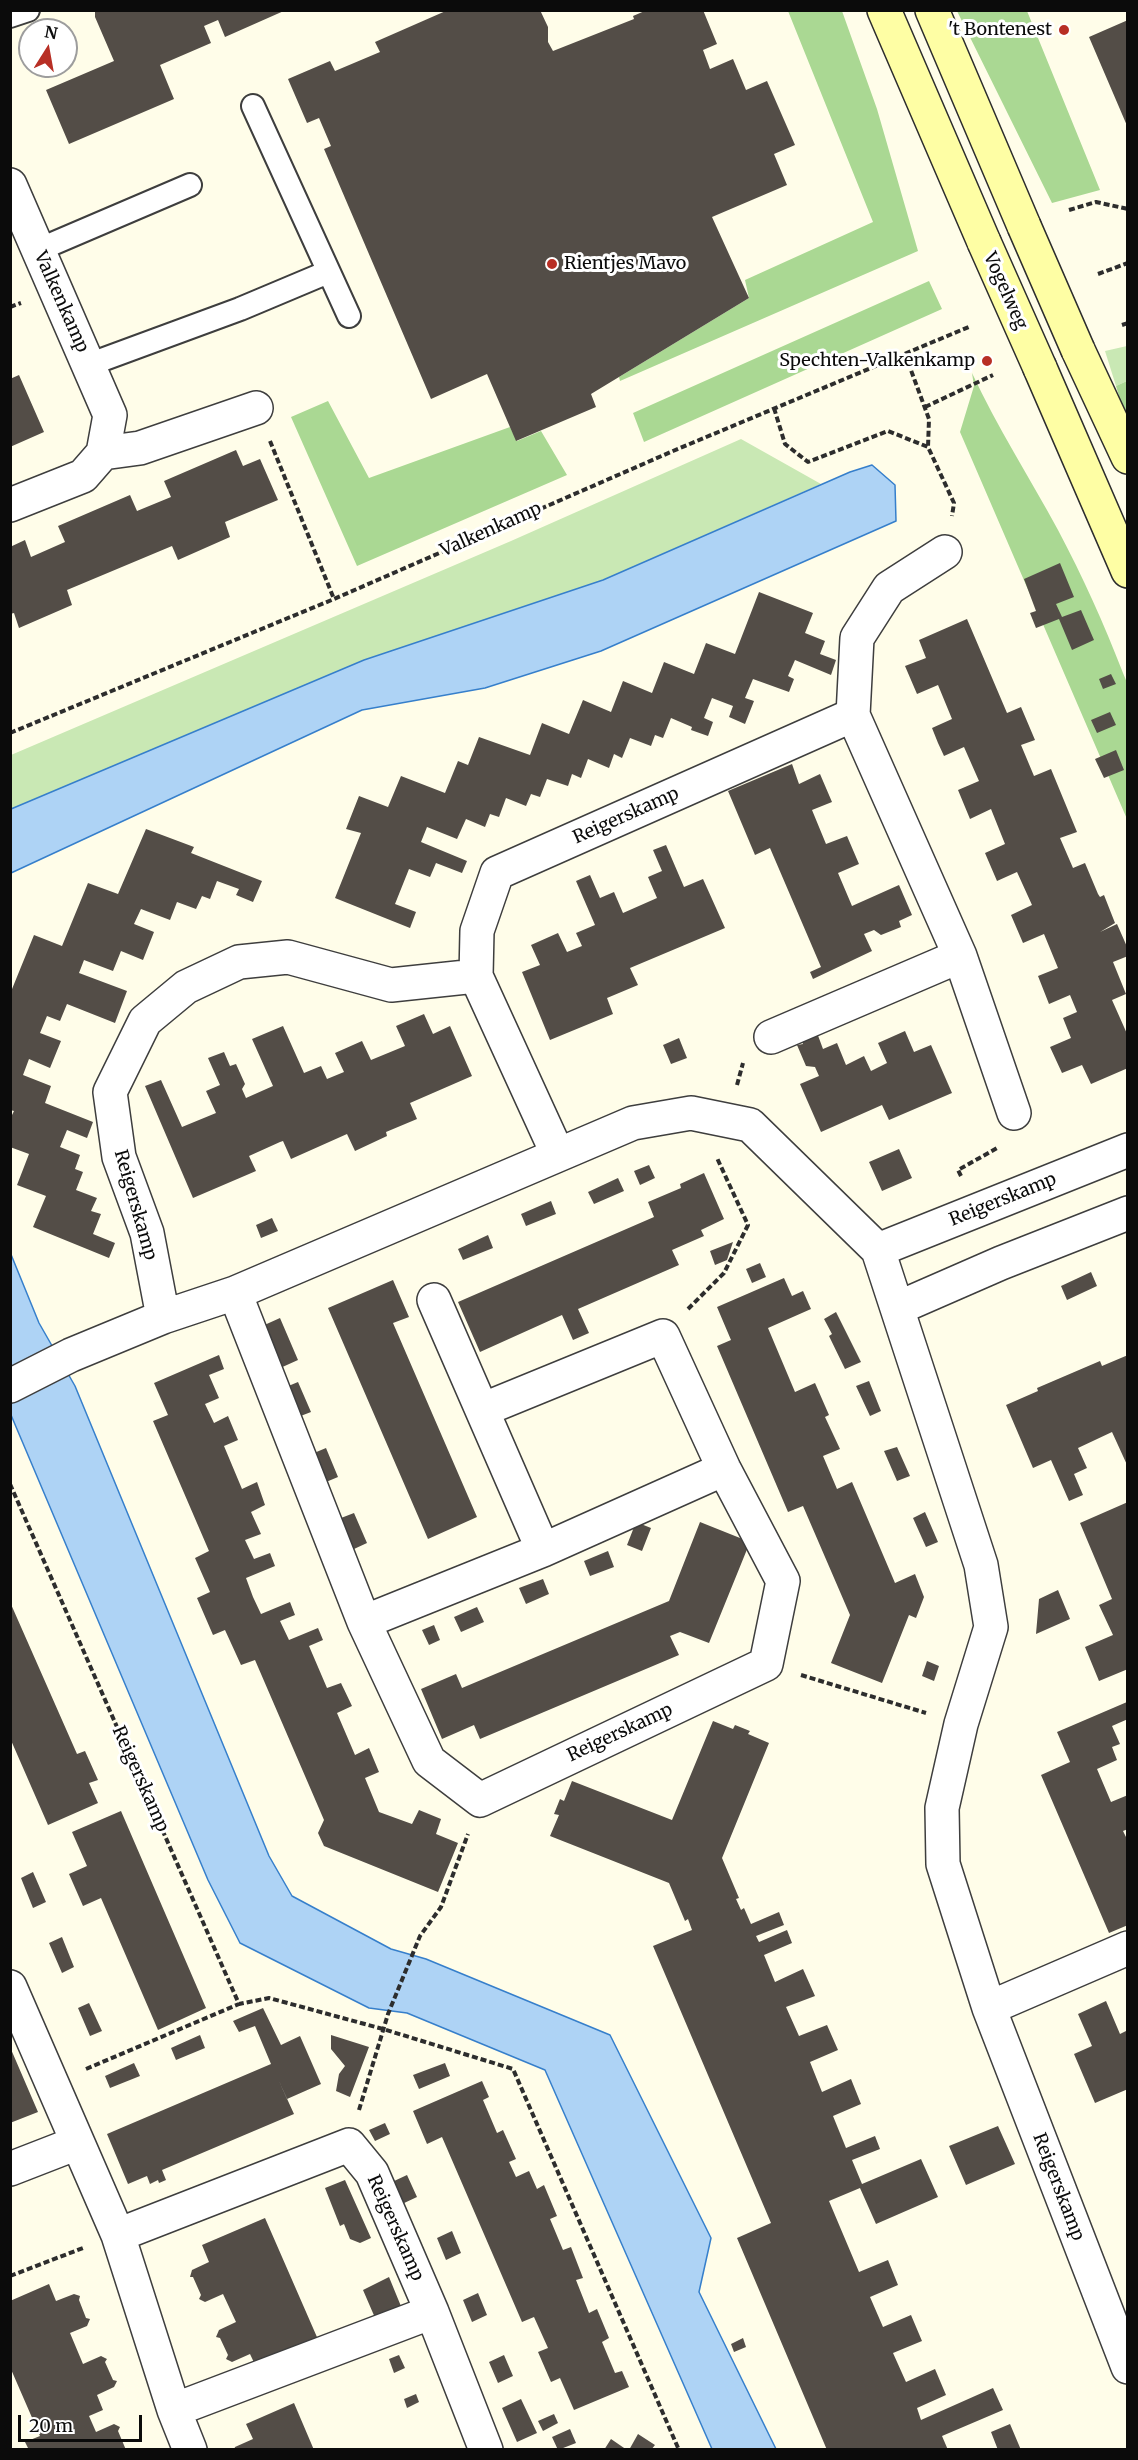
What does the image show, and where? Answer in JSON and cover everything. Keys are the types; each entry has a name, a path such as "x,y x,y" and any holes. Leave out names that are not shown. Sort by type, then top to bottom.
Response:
{"street":[{"name":"Vogelweg","path":"884,10 1128,571"},
{"path":"932,10 1078,350 1128,457"},
{"name":"Valkenkamp","path":"10,185 111,415 103,453 83,476 10,505"},
{"path":"103,453 140,448 256,408"},
{"path":"945,552 889,588 857,638 853,715 960,956 1014,1113"},
{"name":"Reigerskamp","path":"558,1155 476,976 477,931 496,873 853,715"},
{"path":"771,1037 960,956"},
{"name":"Reigerskamp","path":"162,1317 147,1233 119,1157 110,1092 145,1021 186,987 239,962 288,957 391,985 476,976"},
{"name":"Reigerskamp","path":"10,1386 71,1355 162,1317 235,1293 633,1123 691,1113 750,1125 878,1250 981,1565 991,1627 961,1724 942,1808 943,1864 989,2008 1128,2367"},
{"name":"Reigerskamp","path":"878,1250 1128,1150"},
{"path":"898,1308 1001,1263 1128,1213"},
{"path":"235,1293 364,1622 429,1761 480,1800"},
{"path":"434,1300 543,1550"},
{"path":"482,1410 663,1336 724,1469 783,1581 766,1664"},
{"path":"364,1622 543,1550 724,1469"},
{"name":"Reigerskamp","path":"480,1800 766,1664"},
{"path":"989,2008 1128,1948"},
{"path":"10,1987 118,2235 174,2410 190,2450"},
{"path":"10,2169 77,2143"},
{"path":"118,2235 349,2145"},
{"name":"Reigerskamp","path":"349,2145 372,2173 432,2312 486,2450"},
{"path":"174,2410 432,2312"}],"lane":[{"path":"10,16 28,10"},
{"path":"254,106 349,316"},
{"path":"38,250 190,185"},
{"path":"88,364 240,309 328,272"}],"path":[{"path":"1069,210 1096,201 1128,208"},
{"path":"1098,274 1128,263"},
{"path":"1122,325 1128,323"},
{"name":"Valkenkamp","path":"10,733 334,599 774,408 971,326"},
{"path":"905,354 929,419 928,447 954,503 945,552"},
{"path":"925,407 993,375"},
{"path":"256,408 334,599"},
{"path":"774,408 785,444 808,462 888,431 928,447"},
{"path":"663,1336 724,1273 748,1225 716,1158 746,1050 771,1037"},
{"name":"Reigerskamp","path":"10,1484 239,2004"},
{"path":"766,1664 961,1724"},
{"path":"349,2145 388,2014 420,1936 441,1907 480,1800"},
{"path":"52,2084 239,2004 269,1998 383,2029 513,2069 679,2450"},
{"path":"10,2276 118,2235"}],"green space":[{"path":"788,11 842,11 877,109 918,251 620,381 619,377 749,298 745,280 873,222"},
{"path":"957,11 1027,11 1100,190 1052,203"},
{"path":"929,281 942,309 644,442 633,413"},
{"path":"1127,346 1127,381 1116,386 1105,351"},
{"path":"972,373 1076,565 1128,685 1127,819 960,432 974,386"},
{"path":"1127,381 1127,423 1116,386"},
{"path":"328,401 369,478 510,427 517,441 541,431 567,475 357,566 291,417"},
{"path":"741,439 821,484 603,580 364,660 11,809 11,755 511,541"}],"water":[{"path":"872,465 895,485 896,521 601,651 485,688 362,710 11,873 11,809 364,660 603,580 850,472"},
{"path":"10,1252 39,1323 75,1386 269,1856 292,1896 391,1949 426,1959 610,2035 711,2238 699,2292 776,2449 712,2449 545,2070 407,2013 369,2008 240,1943 208,1880 11,1415"}],"building":[{"path":"95,10 286,10 225,37 218,20 204,26 211,43 160,65 174,99 69,144 46,90 114,61 95,17"},
{"path":"448,10 540,10 548,27 548,42 553,51 634,19 633,16 647,10 703,10 717,44 703,50 710,69 733,59 746,90 767,81 795,145 774,154 787,185 712,217 749,298 591,394 596,407 516,441 487,374 431,399 324,149 331,146 319,118 307,123 288,79 330,61 335,71 380,52 375,42"},
{"path":"1128,20 1128,128 1089,37"},
{"path":"19,375 44,432 10,447 10,379"},
{"path":"236,450 243,466 260,459 278,500 225,522 230,537 178,560 172,546 67,590 72,605 19,628 14,613 10,614 10,547 25,540 31,557 65,542 58,526 130,495 137,511 171,497 164,481"},
{"path":"1060,563 1074,597 1056,604 1062,617 1081,610 1094,640 1072,650 1059,619 1036,628 1030,613 1036,611 1024,579"},
{"path":"759,592 813,613 805,633 825,641 820,654 836,660 831,675 795,660 788,676 794,679 789,692 753,679 745,698 754,701 745,724 729,717 733,706 712,698 704,718 713,722 708,736 691,730 692,727 671,718 663,738 655,735 651,746 630,738 622,758 614,754 609,768 588,759 581,778 572,774 568,786 547,779 540,797 531,794 526,806 506,798 499,817 490,814 485,827 466,819 457,839 427,827 421,842 467,861 462,873 436,863 430,877 409,869 395,904 416,912 410,928 335,898 361,833 346,829 359,796 388,807 401,776 445,793 458,761 468,765 479,737 530,755 542,723 569,734 583,700 611,712 623,681 652,693 664,662 694,674 706,643 735,654"},
{"path":"967,619 1007,713 1021,707 1035,740 1021,745 1034,776 1051,769 1077,832 1060,838 1073,868 1085,863 1098,894 1100,897 1104,895 1115,923 1100,932 1117,924 1128,949 1128,956 1113,962 1126,994 1112,1000 1128,1036 1128,1068 1091,1084 1082,1065 1062,1073 1050,1047 1071,1038 1063,1018 1077,1012 1070,995 1049,1004 1038,976 1058,968 1044,934 1023,943 1011,915 1032,905 1017,872 997,881 985,853 1005,844 991,809 970,819 958,790 979,781 964,747 944,756 938,743 932,728 952,719 938,685 917,694 905,666 926,658 919,640"},
{"path":"1111,674 1116,684 1103,689 1099,679"},
{"path":"1110,712 1116,725 1097,733 1091,720"},
{"path":"1116,750 1124,770 1104,778 1095,759"},
{"path":"792,764 799,784 820,774 832,802 812,810 826,844 847,836 859,864 838,873 852,906 899,885 912,915 899,921 901,927 881,935 874,930 864,934 872,951 813,979 810,972 821,967 770,848 755,855 728,791"},
{"path":"146,829 194,847 191,853 262,881 253,902 236,895 239,889 217,881 210,899 202,896 196,909 177,902 170,920 141,909 134,924 154,932 143,960 121,951 113,971 84,960 79,973 127,991 115,1023 67,1004 60,1021 47,1016 40,1033 61,1041 50,1068 29,1059 23,1075 51,1086 45,1103 93,1122 87,1138 67,1130 60,1147 80,1155 75,1169 83,1172 76,1190 97,1198 91,1211 101,1214 93,1234 115,1243 109,1258 33,1227 46,1196 17,1185 29,1154 10,1147 10,1119 14,1111 10,1110 10,994 34,935 62,946 88,883 118,894"},
{"path":"666,845 684,887 703,879 725,928 630,968 638,985 607,998 613,1014 550,1040 522,972 540,965 531,945 558,933 567,952 582,946 576,933 595,925 576,881 590,875 600,898 614,892 623,913 657,898 648,877 662,871 653,850"},
{"path":"424,1014 433,1034 450,1026 472,1076 410,1103 417,1119 386,1132 387,1136 355,1151 347,1134 291,1159 283,1141 249,1156 256,1171 193,1198 145,1086 161,1080 182,1127 216,1113 206,1091 220,1085 208,1058 224,1052 230,1066 236,1064 245,1084 242,1089 246,1098 273,1086 252,1039 283,1026 304,1073 321,1066 327,1079 344,1072 335,1053 362,1041 371,1060 405,1046 396,1026"},
{"path":"813,1022 823,1049 837,1043 846,1065 864,1056 871,1071 887,1063 878,1043 905,1031 914,1052 931,1045 952,1093 889,1120 882,1105 821,1132 800,1084 819,1076 815,1067 806,1066 797,1045 803,1044 797,1029"},
{"path":"679,1038 687,1058 671,1064 663,1045"},
{"path":"899,1149 912,1178 882,1191 869,1162"},
{"path":"649,1165 655,1178 640,1185 634,1171"},
{"path":"704,1173 724,1219 701,1230 704,1236 672,1250 679,1265 578,1309 589,1333 573,1340 562,1315 480,1352 458,1302 654,1217 648,1202 681,1188 680,1184"},
{"path":"618,1178 624,1191 594,1204 588,1192"},
{"path":"551,1201 556,1214 526,1226 521,1214"},
{"path":"272,1218 278,1231 261,1238 256,1225"},
{"path":"488,1235 493,1248 463,1260 458,1249"},
{"path":"733,1242 727,1260 715,1265 710,1251"},
{"path":"760,1263 766,1277 752,1283 746,1269"},
{"path":"1091,1272 1097,1286 1067,1300 1061,1286"},
{"path":"784,1278 792,1296 803,1291 811,1309 768,1328 795,1392 815,1383 829,1415 825,1417 840,1449 823,1456 837,1489 852,1482 895,1583 915,1574 924,1597 916,1618 909,1615 882,1683 831,1663 850,1615 803,1506 788,1512 717,1346 731,1340 717,1307"},
{"path":"393,1280 409,1317 393,1323 477,1517 428,1539 328,1308"},
{"path":"836,1312 861,1362 845,1369 829,1336 832,1334 824,1319"},
{"path":"280,1318 298,1360 278,1369 260,1327"},
{"path":"219,1355 224,1369 209,1375 219,1398 205,1404 214,1423 228,1416 238,1440 224,1446 242,1489 257,1482 265,1505 251,1512 261,1534 245,1540 254,1559 270,1553 275,1566 246,1578 253,1597 261,1614 290,1602 295,1615 280,1621 289,1640 318,1628 323,1640 309,1646 327,1688 341,1683 352,1706 337,1713 355,1755 369,1748 379,1772 365,1778 379,1812 412,1824 419,1810 441,1819 436,1834 458,1843 438,1892 324,1846 318,1833 324,1820 255,1660 241,1665 225,1630 213,1635 197,1598 210,1592 195,1558 209,1551 153,1421 168,1415 154,1383"},
{"path":"1128,1355 1128,1467 1112,1432 1078,1448 1087,1468 1074,1474 1083,1495 1069,1501 1051,1460 1033,1468 1006,1405 1038,1391 1037,1388 1100,1361 1102,1366"},
{"path":"869,1381 881,1411 870,1416 856,1386"},
{"path":"298,1382 311,1412 298,1417 286,1387"},
{"path":"897,1447 910,1476 897,1481 884,1451"},
{"path":"326,1448 338,1477 326,1482 314,1453"},
{"path":"1128,1502 1128,1669 1099,1681 1085,1647 1113,1635 1099,1605 1112,1599 1080,1523"},
{"path":"925,1512 938,1542 926,1547 913,1518"},
{"path":"354,1513 367,1543 354,1549 341,1518"},
{"path":"636,1522 651,1528 642,1551 627,1545"},
{"path":"700,1522 750,1542 709,1643 680,1632 670,1636 679,1655 480,1739 474,1725 442,1739 421,1689 456,1674 462,1688 669,1601"},
{"path":"608,1551 614,1567 590,1576 584,1561"},
{"path":"543,1579 549,1594 526,1604 519,1588"},
{"path":"1058,1590 1070,1619 1036,1634 1039,1599"},
{"path":"10,1602 77,1754 85,1751 98,1780 89,1783 98,1803 48,1825 10,1738"},
{"path":"477,1607 484,1622 461,1632 454,1617"},
{"path":"434,1625 440,1640 429,1645 422,1630"},
{"path":"927,1661 939,1666 934,1681 922,1676"},
{"path":"1127,1702 1128,1719 1112,1726 1120,1744 1112,1747 1117,1760 1097,1769 1111,1802 1128,1795 1128,1829 1123,1831 1128,1841 1128,1925 1109,1933 1041,1775 1070,1762 1057,1732"},
{"path":"713,1721 733,1729 735,1725 750,1731 748,1734 769,1743 722,1858 739,1898 736,1899 741,1910 744,1908 751,1924 779,1912 784,1925 756,1936 759,1942 787,1930 792,1943 764,1955 775,1982 803,1969 815,1996 786,2007 799,2036 827,2025 838,2050 810,2062 822,2092 851,2079 861,2104 833,2116 846,2148 875,2136 880,2149 852,2160 862,2184 921,2159 938,2197 876,2224 860,2188 829,2201 859,2272 888,2260 898,2285 870,2297 883,2327 911,2315 922,2341 893,2353 906,2382 935,2369 946,2395 917,2408 921,2420 993,2388 1003,2410 942,2436 948,2450 827,2450 737,2238 771,2223 653,1946 692,1930 688,1919 685,1921 669,1883 550,1836 559,1815 554,1814 560,1799 564,1801 572,1781 672,1820"},
{"path":"121,1811 206,2008 158,2030 101,1898 83,1906 69,1874 87,1866 72,1832"},
{"path":"33,1872 46,1902 33,1908 21,1878"},
{"path":"62,1937 74,1967 62,1973 49,1943"},
{"path":"1106,2001 1120,2034 1128,2030 1128,2089 1095,2103 1074,2054 1092,2046 1078,2014"},
{"path":"89,2003 102,2031 90,2036 78,2008"},
{"path":"263,2008 281,2045 300,2036 321,2084 287,2099 294,2114 162,2170 166,2180 159,2183 158,2180 150,2184 147,2176 128,2184 107,2134 271,2064 255,2026 239,2032 233,2021"},
{"path":"200,2035 205,2048 176,2060 171,2048"},
{"path":"331,2035 369,2047 350,2097 336,2091 339,2074 345,2066 331,2049"},
{"path":"10,2047 38,2112 10,2123"},
{"path":"134,2063 140,2076 110,2088 105,2076"},
{"path":"445,2063 450,2076 419,2089 413,2075"},
{"path":"482,2081 489,2097 483,2100 497,2133 503,2130 516,2159 509,2162 516,2177 529,2171 537,2189 544,2185 557,2216 550,2219 563,2250 571,2247 583,2278 576,2280 589,2313 597,2309 609,2338 602,2342 615,2373 622,2371 629,2387 574,2410 560,2378 551,2382 538,2352 548,2348 534,2317 522,2322 442,2137 427,2144 413,2111"},
{"path":"385,2123 390,2134 375,2141 369,2130"},
{"path":"998,2126 1015,2164 966,2185 949,2146"},
{"path":"407,2175 417,2197 402,2204 392,2182"},
{"path":"345,2180 371,2238 360,2243 350,2239 344,2224 340,2226 325,2188"},
{"path":"265,2218 320,2344 258,2371 250,2354 232,2362 226,2359 228,2355 220,2338 216,2337 219,2330 236,2322 223,2294 205,2302 199,2299 201,2295 193,2277 190,2277 192,2270 209,2262 202,2245"},
{"path":"452,2231 461,2253 446,2260 437,2238"},
{"path":"389,2277 405,2316 379,2327 363,2290"},
{"path":"49,2284 56,2301 74,2294 80,2296 79,2300 86,2318 90,2319 87,2326 70,2333 83,2364 101,2356 107,2359 105,2362 113,2380 117,2381 114,2387 97,2395 103,2410 89,2416 96,2432 114,2424 120,2427 118,2431 126,2450 29,2450 25,2442 40,2436 10,2367 10,2301"},
{"path":"478,2293 487,2315 472,2322 463,2300"},
{"path":"743,2338 746,2347 734,2352 731,2344"},
{"path":"399,2355 405,2368 394,2373 389,2359"},
{"path":"504,2355 513,2376 498,2383 489,2362"},
{"path":"416,2394 419,2402 407,2408 404,2399"},
{"path":"521,2399 537,2433 517,2442 502,2408"},
{"path":"294,2403 314,2450 234,2450 235,2447 253,2439 246,2424"},
{"path":"554,2414 558,2423 543,2431 538,2421"},
{"path":"1010,2424 1021,2450 998,2450 991,2432"},
{"path":"570,2429 576,2443 558,2450 552,2437"},
{"path":"638,2434 655,2445 651,2450 629,2450"},
{"path":"611,2439 627,2450 604,2450"}],"place":[{"name":"'t Bontenest","path":"1064,30"},
{"name":"Rientjes Mavo","path":"552,264"},
{"name":"Spechten-Valkenkamp","path":"987,361"}]}
